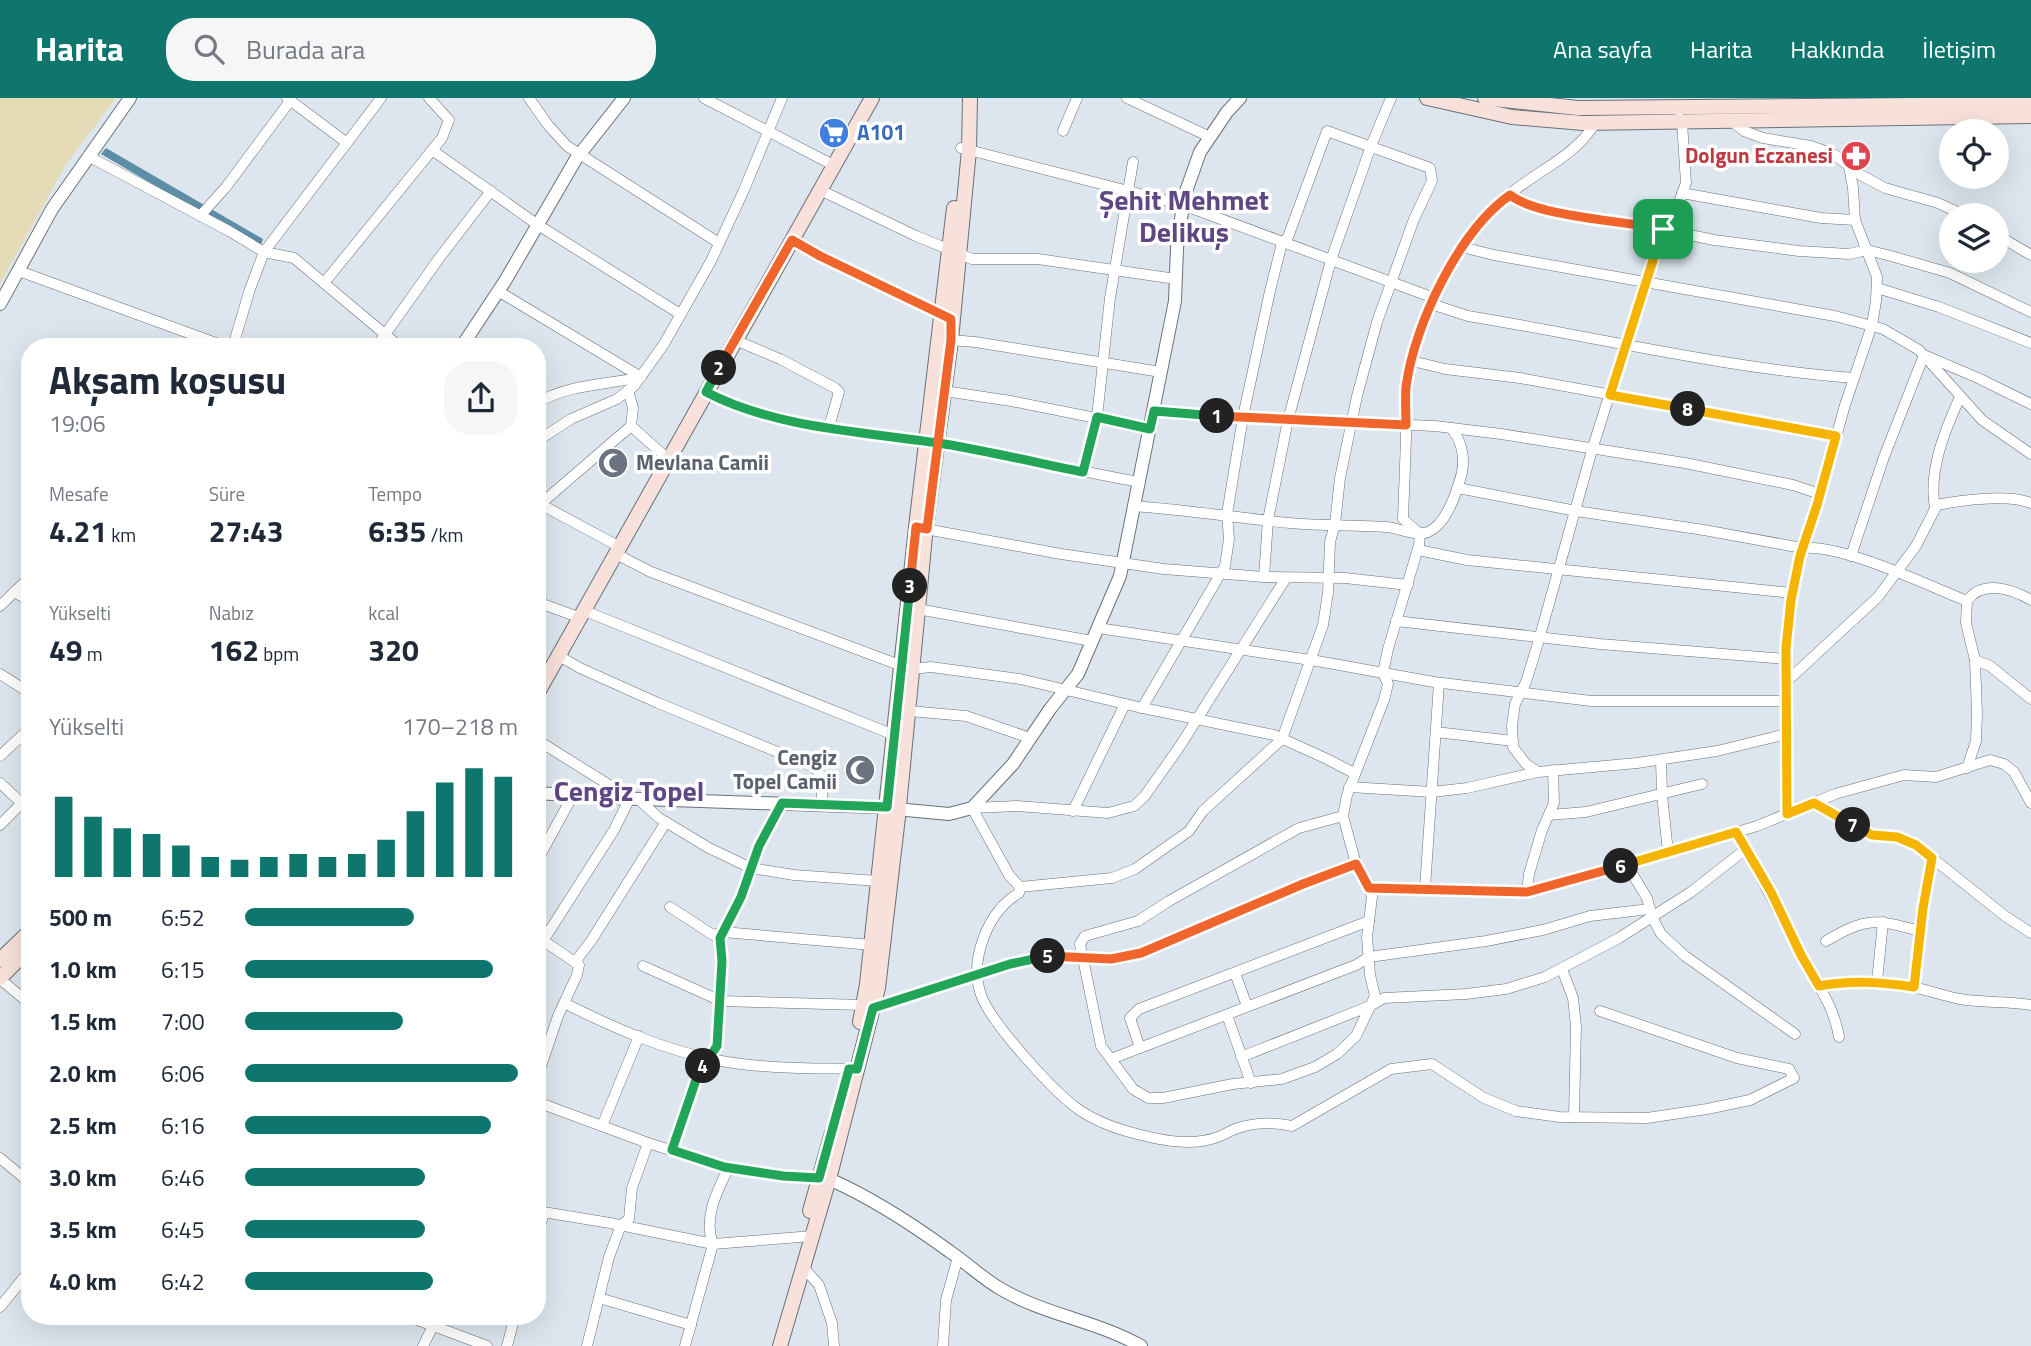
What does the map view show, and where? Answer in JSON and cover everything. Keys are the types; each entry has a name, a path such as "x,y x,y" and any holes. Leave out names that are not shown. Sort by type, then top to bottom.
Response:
{"main road":[{"path":"546,678 872,98"},
{"path":"961,98 965,149"},
{"path":"868,1006 878,988 921,528 970,98"},
{"path":"1427,98 1512,117 1563,122 2031,116"},
{"path":"1485,98 1560,107 2031,104"},
{"path":"931,443 944,391 951,340 947,317"},
{"path":"900,738 909,711 907,667"},
{"path":"771,1346 808,1236 868,1006 878,881 893,808"},
{"path":"0,960 21,940"},
{"path":"0,978 21,957"},
{"path":"780,1346 803,1267 808,1236"}],"street":[{"path":"0,304 52,209 130,98"},
{"path":"235,338 264,252 381,98"},
{"path":"324,283 442,138 449,120 429,98"},
{"path":"529,98 567,146 719,243"},
{"path":"467,338 580,153 624,98"},
{"path":"704,98 833,165"},
{"path":"546,435 571,419 617,398 641,377 664,344 719,243 782,98"},
{"path":"1063,131 1077,98"},
{"path":"1127,98 1210,137"},
{"path":"972,808 1013,764 1078,674 1120,576 1175,301 1183,205 1200,152 1227,112 1240,98"},
{"path":"1264,577 1268,520 1288,420 1331,260 1391,98"},
{"path":"1538,772 1526,764 1513,747 1515,704 1540,637 1592,450 1645,282 1663,229 1686,183 1682,122 1656,98"},
{"path":"201,216 226,187 288,99 347,144"},
{"path":"1731,121 1744,131 1763,138 1811,146 1835,155 1885,188 1939,203"},
{"path":"1420,534 1402,519 1406,387 1432,301 1462,247 1510,195 1538,173 1569,155 1587,139 1596,122"},
{"path":"1020,887 1112,877 1135,869 1189,831 1203,811 1282,739 1322,625 1330,542 1335,524 1340,478 1377,322 1414,219 1432,181 1430,168 1327,131 1288,237 1282,243 1243,418 1227,514 1229,539 1225,566 1142,708"},
{"path":"965,149 1183,205 1392,282 1468,316 1820,375 1854,378"},
{"path":"432,150 538,225 680,314"},
{"path":"88,156 264,252 294,258 388,338"},
{"path":"1083,472 1097,417 1110,298 1133,162"},
{"path":"1787,814 1785,683 1792,593 1802,548 1872,325 1877,288 1877,277 1855,220 1849,166"},
{"path":"820,190 972,259 1038,260 1176,279"},
{"path":"385,336 440,257 491,191"},
{"path":"1682,193 1821,218 1855,220"},
{"path":"1510,195 1521,203 1550,211 1714,240 1798,251 1849,254 1867,250 1950,273 2031,312"},
{"path":"792,240 947,317"},
{"path":"2009,241 2031,255"},
{"path":"1462,247 1493,256 1759,301 1872,325 1924,355 2031,404"},
{"path":"19,271 202,338"},
{"path":"1877,288 1939,307 2031,343"},
{"path":"498,291 641,377"},
{"path":"735,340 780,359 835,388 839,392 829,427"},
{"path":"951,340 1161,372"},
{"path":"1924,355 1982,420 2031,454"},
{"path":"1851,556 1884,457 1924,355"},
{"path":"1412,361 1836,436"},
{"path":"546,398 581,387 641,377"},
{"path":"546,500 631,426 633,408 628,390"},
{"path":"944,391 1097,417 1150,429"},
{"path":"706,392 731,405 796,422 931,443 1140,482"},
{"path":"1935,508 1933,481 1946,429 1960,397"},
{"path":"1154,411 1451,428 1685,463 1793,485 1820,494"},
{"path":"631,426 668,459"},
{"path":"1135,506 1268,520 1391,527 1420,534 1432,531 1444,517 1462,475 1464,454 1451,428"},
{"path":"1458,488 1576,511 1802,548 1817,547 1851,556 1967,601"},
{"path":"1785,683 1878,597 1916,546 1937,505 1982,500 2031,503"},
{"path":"546,510 652,572 907,667 932,667 1020,679 1282,739 1354,773"},
{"path":"921,528 1122,564 1264,577 1328,578 1408,585"},
{"path":"1343,816 1300,828 1138,921 1085,936 1080,944 1101,1046 1133,1089 1147,1098 1163,1098 1233,1084 1282,1079 1315,1067 1337,1054 1356,1036 1375,996 1369,957 1372,897 1356,864 1343,816 1354,773 1384,700 1388,684 1383,673 1418,550 1420,534"},
{"path":"1418,550 1466,559 1792,593"},
{"path":"546,794 822,804 948,814 972,808 1017,806 1108,813 1134,806 1144,797 1197,719 1286,578"},
{"path":"0,606 21,585"},
{"path":"1967,768 1976,741 1975,660 1966,623 1967,601 1979,589 1998,588 2019,593 2031,600"},
{"path":"14,592 21,596"},
{"path":"546,604 583,614 900,738"},
{"path":"914,609 1092,641"},
{"path":"1396,621 1786,659"},
{"path":"1098,628 1439,683 1591,701 1786,701"},
{"path":"559,656 658,702 814,767 822,777 822,804"},
{"path":"1975,660 1990,666 2031,699"},
{"path":"0,674 21,687"},
{"path":"1425,888 1439,683"},
{"path":"1073,811 1125,704"},
{"path":"909,711 966,716 1030,738"},
{"path":"1436,732 1513,741"},
{"path":"1349,788 1432,792 1467,788 1538,772 1661,760 1717,751 1787,734"},
{"path":"0,756 21,736"},
{"path":"546,745 634,798 666,822 709,848 751,868 794,875 878,881"},
{"path":"1661,760 1668,852"},
{"path":"1369,888 1527,892 1736,832 1835,794 1905,775 1936,777 1990,760 2004,764 2014,772 2031,803"},
{"path":"1527,892 1529,874 1554,803 1553,771"},
{"path":"0,783 21,802"},
{"path":"1549,815 1586,812 1702,784"},
{"path":"546,844 573,795"},
{"path":"546,930 634,798"},
{"path":"672,1150 698,1074 717,1046 721,1001 720,938 741,897 759,846 782,803"},
{"path":"1814,803 1872,835 1897,837 1916,845 2005,916 2031,933"},
{"path":"972,808 1009,875 1020,887"},
{"path":"0,825 21,810"},
{"path":"575,962 592,941 666,822"},
{"path":"1736,832 1837,1021 1839,1037"},
{"path":"1241,1057 1384,998 1466,994 1528,984 1562,969 1651,913 1691,892 1746,849"},
{"path":"1914,987 1932,858"},
{"path":"643,966 721,1001 868,1006 1045,956 1111,959 1141,953 1356,864"},
{"path":"1626,865 1647,898 1661,934 1685,956 1795,1034"},
{"path":"1020,887 1019,892 1007,900 988,928 976,975 982,998 1000,1026 1057,1090 1077,1108 1104,1124 1166,1141 1216,1138 1256,1123 1292,1126 1391,1069 1432,1064 1484,1098 1516,1111 1574,1118 1647,1118 1707,1109 1750,1100 1794,1078 1789,1069 1737,1058 1600,1011"},
{"path":"670,906 713,935 723,932 872,945"},
{"path":"1111,1059 1356,965 1369,957 1486,941 1543,930 1590,916 1651,913"},
{"path":"1140,1048 1130,1018 1139,1009 1369,921"},
{"path":"1826,941 1864,922 1883,922 1920,931"},
{"path":"1877,981 1883,922"},
{"path":"546,943 579,965 546,1053"},
{"path":"1562,969 1573,998 1576,1026 1574,1118"},
{"path":"1236,973 1247,1006"},
{"path":"0,978 21,996"},
{"path":"1819,986 1848,981 1877,981 1961,999 2031,1006"},
{"path":"564,1003 662,1045 708,1058 765,1066 853,1069"},
{"path":"1227,1015 1251,1083"},
{"path":"602,1126 639,1036"},
{"path":"546,1105 648,1143 729,1167 783,1176 824,1179 866,1197 958,1257 1000,1289 1030,1304 1118,1335 1140,1346"},
{"path":"587,1346 608,1257 621,1225 629,1219 632,1188 648,1143"},
{"path":"0,1158 21,1176"},
{"path":"685,1346 713,1244 710,1236 710,1216 717,1191 729,1167"},
{"path":"546,1213 713,1244 808,1236"},
{"path":"940,1345 946,1300 958,1257"},
{"path":"803,1267 819,1285 832,1323 834,1346 842,1346"},
{"path":"0,1307 21,1281"},
{"path":"598,1298 691,1325"},
{"path":"428,1325 487,1346"},
{"path":"507,1346 513,1325"},
{"path":"423,1346 433,1327"}],"sand":[{"path":"0,98 116,98 65,166 0,284"}],"water":[{"path":"106,148 263,239 260,247 101,154"}],"place":[{"name":"A101","path":"834,133"},
{"name":"Dolgun Eczanesi","path":"1856,156"},
{"name":"Mevlana Camii","path":"613,463"},
{"name":"Cengiz Topel Camii","path":"860,770"}],"district":[{"name":"Şehit Mehmet Delikuş","path":"1184,216"},
{"name":"Cengiz Topel","path":"629,791"}],"route":[{"path":"1663,229 1550,211 1521,203 1510,195 1466,241 1440,283 1414,352 1406,387 1406,425 1154,411 1150,429 1097,417 1083,472 936,443 796,422 731,405 706,392 792,240 951,319 951,340 936,443 927,529 916,527 887,807 782,803 759,846 741,897 720,938 721,1001 717,1046 698,1074 672,1150 724,1167 783,1176 819,1178 849,1069 857,1069 873,1008 1010,964 1045,956 1111,959 1141,953 1356,864 1369,888 1527,892 1736,832 1771,892 1819,986 1848,981 1877,981 1914,987 1932,858 1916,845 1897,837 1872,835 1814,803 1787,814 1785,695 1791,600 1800,556 1836,436 1610,395 1663,229"}]}
